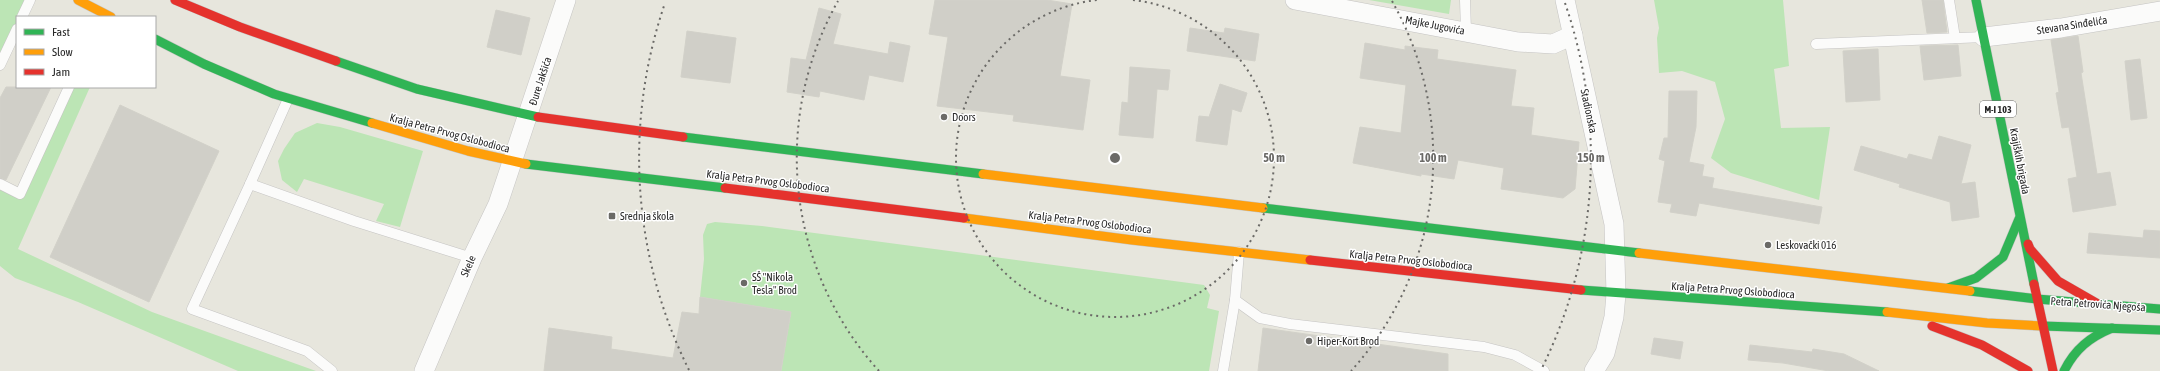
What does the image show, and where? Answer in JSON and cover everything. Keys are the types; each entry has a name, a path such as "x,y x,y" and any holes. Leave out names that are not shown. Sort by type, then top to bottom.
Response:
{"main road":[{"path":"78,0 104,16"},
{"name":"Kralja Petra Prvog Oslobodioca","path":"175,0 240,27 417,89 484,106 563,122 1429,229 1945,290 2037,299"},
{"name":"Krajiških brigada","path":"1976,0 2019,219 2043,326"},
{"name":"Kralja Petra Prvog Oslobodioca","path":"156,40 204,64 288,98 468,151 513,162 1239,252 1616,294 1883,312 1987,323 2043,326"},
{"path":"1945,290 1976,278 2002,257 2019,219"},
{"path":"2019,219 2030,249 2043,266 2058,281 2098,304"},
{"name":"Petra Petrovića Njegoša","path":"2037,299 2160,309"},
{"path":"1883,312 1966,337 2002,354 2028,371"},
{"name":"Petra Petrovića Njegoša","path":"2043,326 2160,330"},
{"name":"M-I 103","path":"2043,326 2053,371"},
{"path":"2064,371 2075,352 2084,342 2094,335 2112,328"}],"street":[{"name":"Đure Jakšića","path":"513,162 566,0"},
{"name":"Majke Jugovića","path":"1295,0 1518,42 1553,44 1573,35"},
{"name":"Stadionska","path":"1565,0 1614,224 1616,294 1611,332 1605,353 1594,371"},
{"name":"Stevana Sinđelića","path":"1984,37 2061,28 2160,11"},
{"name":"Skele","path":"424,371 472,258 498,204 513,162"}],"lane":[{"path":"22,16 30,0"},
{"path":"1465,0 1466,31"},
{"path":"1949,0 1955,38"},
{"path":"0,65 16,31"},
{"path":"1816,44 1984,37"},
{"path":"0,184 20,194 69,88"},
{"path":"288,98 192,309 307,351 332,371"},
{"path":"250,184 389,233 472,258"},
{"path":"1224,371 1235,300 1239,252"},
{"path":"1235,300 1260,318 1290,324 1484,347 1515,355 1538,369"}],"green space":[{"path":"0,0 30,0 22,16 16,16 16,31 0,65"},
{"path":"1369,0 1451,0 1449,14"},
{"path":"1654,0 1783,0 1789,66 1774,69 1781,128 1830,127 1819,200 1731,173 1711,158 1725,119 1715,82 1682,71 1659,73 1657,38 1659,28"},
{"path":"69,88 90,88 18,249 152,312 316,371 238,371 78,302 15,278 0,266 0,184 20,193"},
{"path":"317,123 340,127 423,151 400,227 376,221 384,204 304,179 297,192 282,180 278,161 284,149 295,133"},
{"path":"715,222 762,226 1204,285 1210,295 1207,308 1219,311 1209,371 781,371 791,312 700,297 704,259 703,235 707,224"}],"building":[{"path":"935,0 1047,0 1072,4 1060,76 1090,80 1083,130 1013,121 1014,115 937,106 948,37 929,34"},
{"path":"1922,0 1943,0 1947,32 1927,33"},
{"path":"819,8 841,14 833,44 888,54 890,42 910,46 903,82 869,75 864,100 820,91 819,97 787,92 791,58 806,60"},
{"path":"496,10 530,18 521,55 487,47"},
{"path":"1190,28 1224,33 1225,28 1259,34 1255,61 1187,51"},
{"path":"687,31 736,38 730,83 681,77"},
{"path":"2078,36 2083,72 2081,73 2097,174 2110,172 2116,205 2073,212 2068,179 2077,177 2069,127 2062,128 2056,93 2059,92 2051,40"},
{"path":"1365,43 1405,50 1405,46 1438,50 1437,59 1516,70 1511,106 1534,108 1531,135 1579,142 1575,189 1563,198 1501,189 1504,168 1458,160 1454,179 1421,174 1421,176 1353,163 1360,127 1401,133 1406,85 1360,78"},
{"path":"1958,45 1961,76 1924,80 1920,46"},
{"path":"1878,49 1880,100 1846,102 1843,51"},
{"path":"2140,59 2147,118 2131,120 2125,61"},
{"path":"1130,67 1170,70 1168,90 1157,89 1153,138 1119,135 1122,102 1128,103"},
{"path":"1220,84 1247,93 1241,112 1232,109 1227,145 1196,141 1199,116 1209,117"},
{"path":"6,87 51,88 6,180 0,178 0,98"},
{"path":"1669,91 1697,91 1696,127 1689,162 1704,165 1702,176 1714,178 1712,188 1822,207 1819,224 1699,203 1696,216 1670,212 1672,204 1658,202 1665,161 1659,159 1664,138 1668,138"},
{"path":"120,105 219,151 149,302 50,257"},
{"path":"1939,136 1971,145 1961,184 1975,182 1979,217 1952,221 1950,202 1899,187 1900,184 1854,170 1861,146 1907,159 1909,154 1932,160"},
{"path":"2144,230 2160,231 2160,258 2087,253 2089,233 2143,238"},
{"path":"700,297 791,312 781,371 544,371 549,328 612,337 611,349 673,358 682,312 699,314"},
{"name":"Hiper-Kort Brod","path":"1263,328 1448,354 1448,371 1258,371"},
{"path":"1654,338 1683,342 1680,359 1651,354"},
{"path":"1750,345 1812,352 1813,349 1844,354 1879,371 1829,371 1783,363 1748,360"}],"traffic: fast":[{"path":"1976,0 2034,284"},
{"path":"156,40 204,64 274,94 372,123"},
{"path":"336,61 417,89 538,117"},
{"path":"683,137 983,174"},
{"path":"526,164 725,188"},
{"path":"1263,208 1639,253"},
{"path":"1948,288 1976,278 2003,257 2019,219"},
{"path":"1581,290 1887,312"},
{"path":"1970,291 2037,299"},
{"path":"2037,299 2160,309"},
{"path":"2043,326 2160,330"},
{"path":"2064,371 2078,350 2097,335 2112,328"}],"traffic: slow":[{"path":"78,0 109,16"},
{"path":"372,123 468,151 526,164"},
{"path":"983,174 1263,208"},
{"path":"964,218 1132,240 1310,260"},
{"path":"1639,253 1970,291"},
{"path":"1887,312 1987,323 2043,326"}],"traffic: jam":[{"path":"175,0 240,27 336,61"},
{"path":"538,117 683,137"},
{"path":"725,188 964,218"},
{"path":"2028,244 2030,249 2058,281 2098,304"},
{"path":"1310,260 1581,290"},
{"path":"2034,284 2053,371"},
{"path":"1932,326 1982,345 2028,371"}],"place":[{"name":"Doors","path":"944,117"},
{"name":"Srednja škola","path":"612,216"},
{"name":"Leskovački 016","path":"1768,245"},
{"name":"SŠ \"Nikola Tesla\" Brod","path":"744,283"},
{"name":"Hiper-Kort Brod","path":"1309,341"}]}
